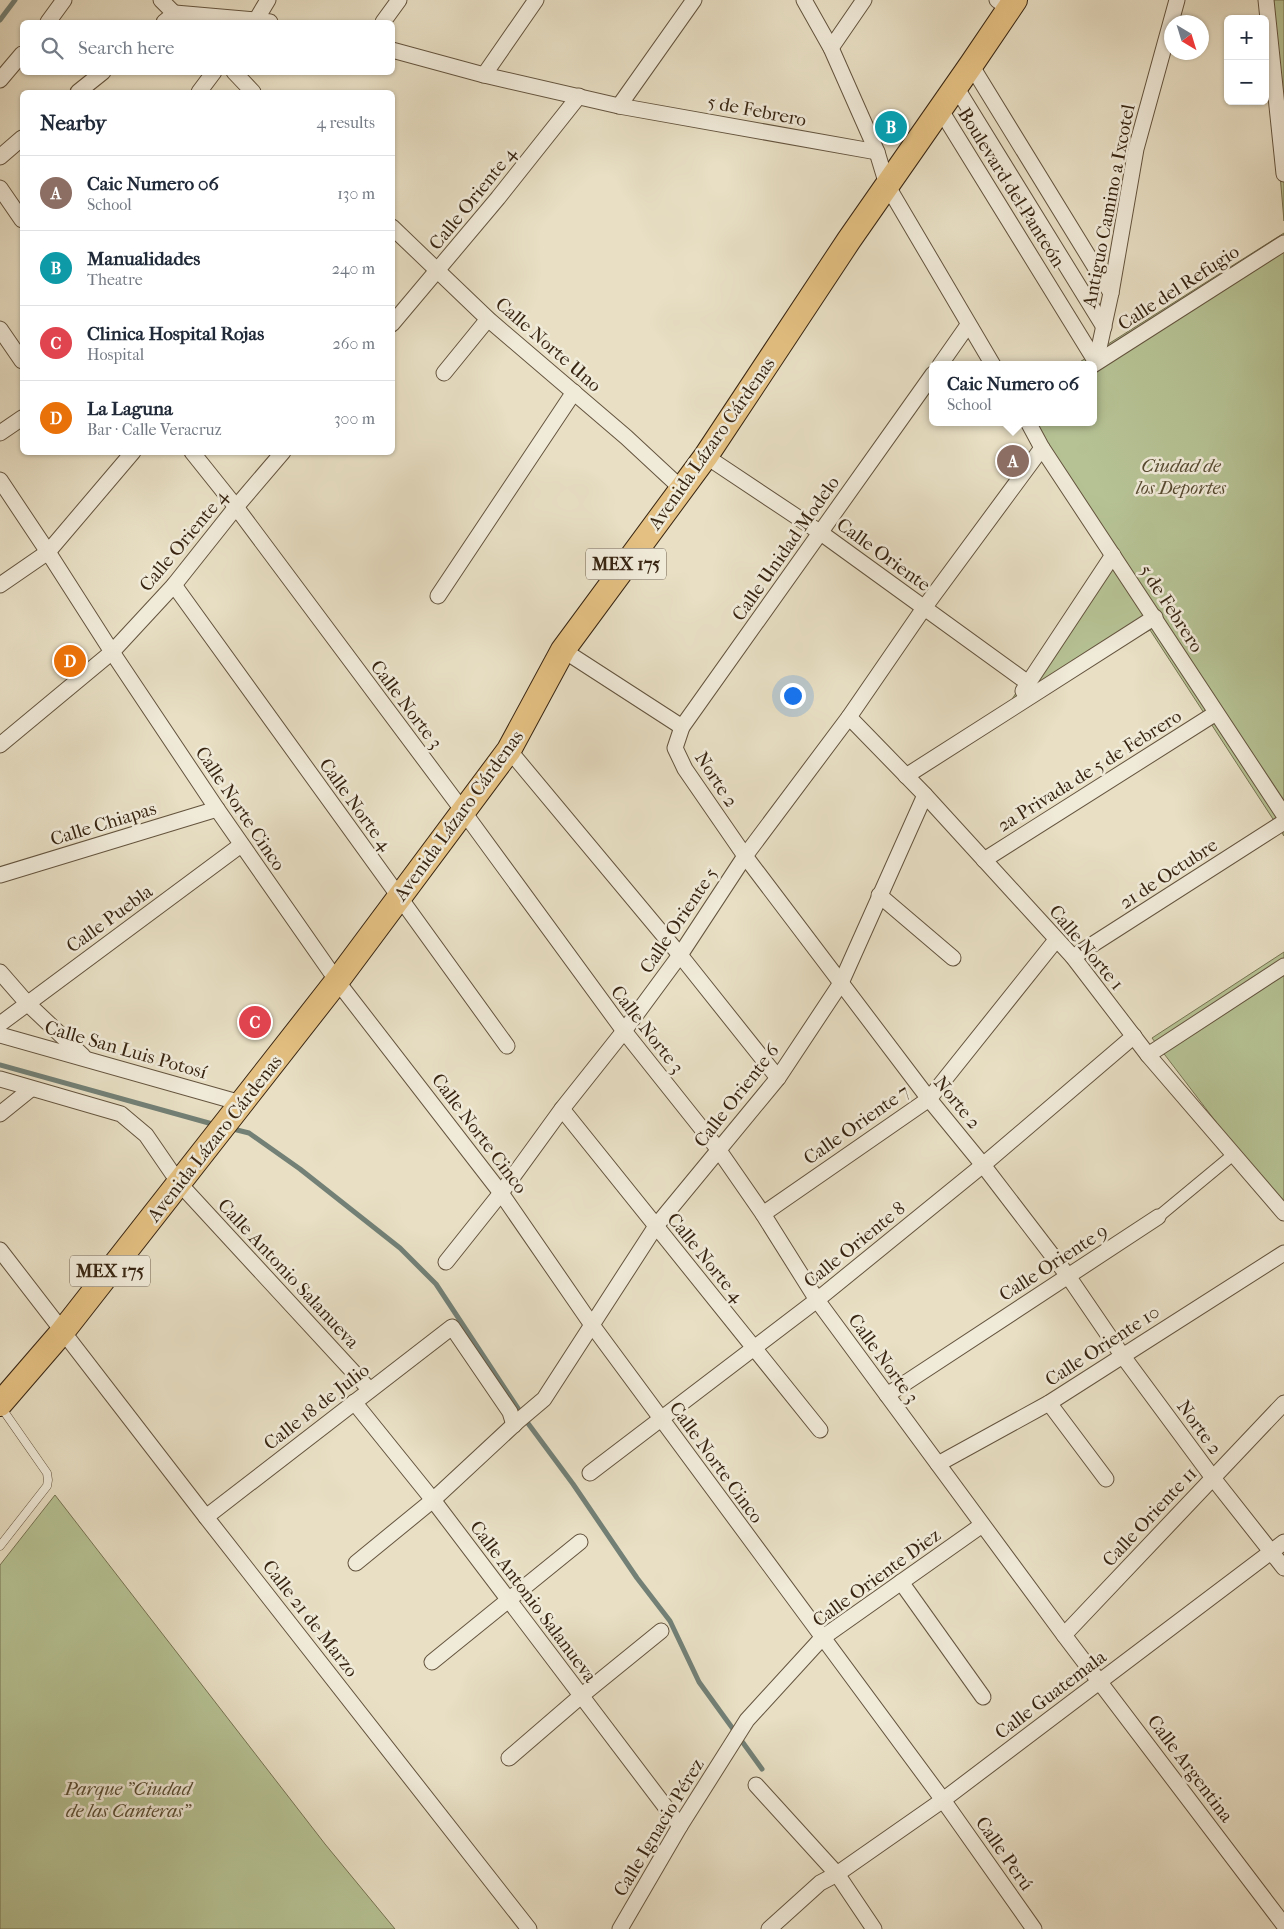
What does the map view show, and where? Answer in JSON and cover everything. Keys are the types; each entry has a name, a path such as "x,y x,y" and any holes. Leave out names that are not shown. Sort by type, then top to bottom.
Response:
{"main road":[{"name":"Avenida Lázaro Cárdenas","path":"0,1405 63,1331 337,981 509,750 563,650 711,448 887,185 971,65 1007,3"}],"street":[{"path":"49,20 64,0"},
{"path":"161,0 174,19 218,20"},
{"path":"263,20 268,0"},
{"path":"385,20 399,0"},
{"path":"484,75 536,0"},
{"path":"619,106 694,0"},
{"path":"804,0 831,48 877,152 887,185 990,361"},
{"path":"831,48 864,0"},
{"name":"Antiguo Camino a Ixcotel","path":"1096,361 1111,293 1136,149 1176,0"},
{"path":"1266,0 1284,174"},
{"name":"5 de Febrero","path":"395,51 484,75 619,106 877,152"},
{"path":"0,80 20,56"},
{"path":"971,65 1111,293"},
{"path":"80,90 99,75"},
{"path":"201,90 212,75"},
{"path":"237,75 251,90"},
{"name":"Boulevard del Panteón","path":"956,87 1104,327"},
{"name":"Calle Oriente 4","path":"395,321 498,198 579,96"},
{"name":"Boulevard del Panteón","path":"940,109 1093,361"},
{"path":"0,157 20,140"},
{"path":"0,188 20,217"},
{"name":"Calle Norte Uno","path":"395,230 488,319 574,392 682,489"},
{"name":"Calle del Refugio","path":"1097,363 1284,243"},
{"path":"444,373 488,319"},
{"path":"943,361 968,325"},
{"path":"0,330 20,358"},
{"name":"Calle Unidad Modelo","path":"675,748 682,727 929,380"},
{"path":"438,596 574,392"},
{"path":"0,432 20,419"},
{"name":"5 de Febrero","path":"1030,426 1042,448 1284,815"},
{"name":"Calle Oriente 5","path":"446,1262 501,1192 562,1109 624,1032 680,955 745,856 849,717 924,608 1042,448"},
{"path":"0,585 48,552 130,455"},
{"name":"Calle Norte 3","path":"194,455 236,507 463,811 624,1032 718,1149 763,1214 817,1300 1064,1636"},
{"name":"Calle Oriente 4","path":"0,745 112,652 174,585 280,455"},
{"name":"Calle Oriente","path":"713,461 821,533 1028,683"},
{"name":"Calle Norte Cinco","path":"0,480 112,652 242,845 337,981 501,1192 592,1325 943,1800"},
{"path":"1014,706 1113,555"},
{"name":"Calle Norte 4","path":"174,585 507,1046"},
{"path":"906,776 1155,617"},
{"path":"563,650 682,727"},
{"name":"2a Privada de 5 de Febrero","path":"984,860 1216,714"},
{"name":"Calle Norte 1","path":"849,717 925,795 1073,957 1148,1055 1284,1213"},
{"name":"Norte 2","path":"675,748 685,769 745,856 929,1099 983,1165 1068,1276 1122,1355 1213,1478 1284,1568"},
{"path":"509,750 680,955 778,1078"},
{"name":"Calle Oriente 6","path":"356,1563 433,1500 539,1403 656,1226 778,1078 841,983 925,795"},
{"name":"Calle Chiapas","path":"0,875 217,808"},
{"name":"21 de Octubre","path":"1073,957 1284,822"},
{"name":"Calle Puebla","path":"0,1024 242,845"},
{"path":"879,895 953,958"},
{"name":"Calle Oriente 7","path":"763,1214 929,1099 1056,940"},
{"path":"1148,1055 1284,966"},
{"path":"0,972 27,1003 86,1058"},
{"name":"Calle San Luis Potosí","path":"0,1035 86,1058 228,1119"},
{"name":"Calle Oriente 8","path":"590,1473 817,1300 983,1165 1134,1036"},
{"path":"0,1079 121,1114 146,1135 179,1183"},
{"path":"0,1114 31,1089"},
{"name":"Calle Norte 4","path":"562,1109 820,1430"},
{"name":"Calle Oriente 9","path":"887,1395 1158,1217 1234,1154"},
{"name":"Calle Antonio Salanueva","path":"179,1183 369,1389"},
{"name":"Calle 21 de Marzo","path":"0,1250 206,1517 529,1929"},
{"name":"Calle Oriente 10","path":"938,1464 1048,1403 1284,1253"},
{"name":"Calle 18 de Julio","path":"206,1517 369,1389 452,1327 516,1423"},
{"name":"Calle Antonio Salanueva","path":"354,1402 433,1500 680,1826"},
{"path":"1048,1403 1106,1479"},
{"name":"Calle Oriente 11","path":"1064,1636 1284,1403"},
{"name":"Calle Oriente Diez","path":"734,1740 747,1720 822,1638 982,1526"},
{"path":"432,1662 510,1602 580,1542"},
{"name":"Calle Guatemala","path":"769,1929 820,1883 837,1874 943,1800 1284,1542"},
{"path":"901,1582 983,1697"},
{"path":"509,1758 661,1631"},
{"name":"Calle Argentina","path":"1064,1636 1284,1925"},
{"name":"Calle Ignacio Pérez","path":"620,1929 680,1826 734,1740"},
{"path":"756,1785 837,1874 874,1929"},
{"name":"Calle Perú","path":"943,1800 1034,1929"}],"lane":[{"path":"0,1405 47,1473 48,1480 47,1486 0,1546"}],"green space":[{"path":"1265,0 1284,0 1284,221 1269,47 1269,15 1266,15"},
{"name":"Ciudad de los Deportes","path":"1284,233 1284,836 1150,630 1007,707 1106,553 1026,426 1097,426 1097,361 1081,361"},
{"path":"1284,952 1284,1211 1152,1038"},
{"name":"Parque \"Ciudad de las Canteras\"","path":"55,1495 325,1844 395,1929 0,1929 0,1565"}],"waterway":[{"path":"0,20 15,0"},
{"path":"0,1065 216,1125"},
{"path":"229,1128 249,1133 300,1169 400,1248 436,1284 527,1422 573,1484 637,1578 670,1621 699,1682 762,1769"}],"place":[{"name":"Manualidades","path":"891,127"},
{"name":"Caic Numero 06","path":"1013,461"},
{"name":"La Laguna","path":"70,661"},
{"name":"Clinica Hospital Rojas","path":"255,1022"}]}
